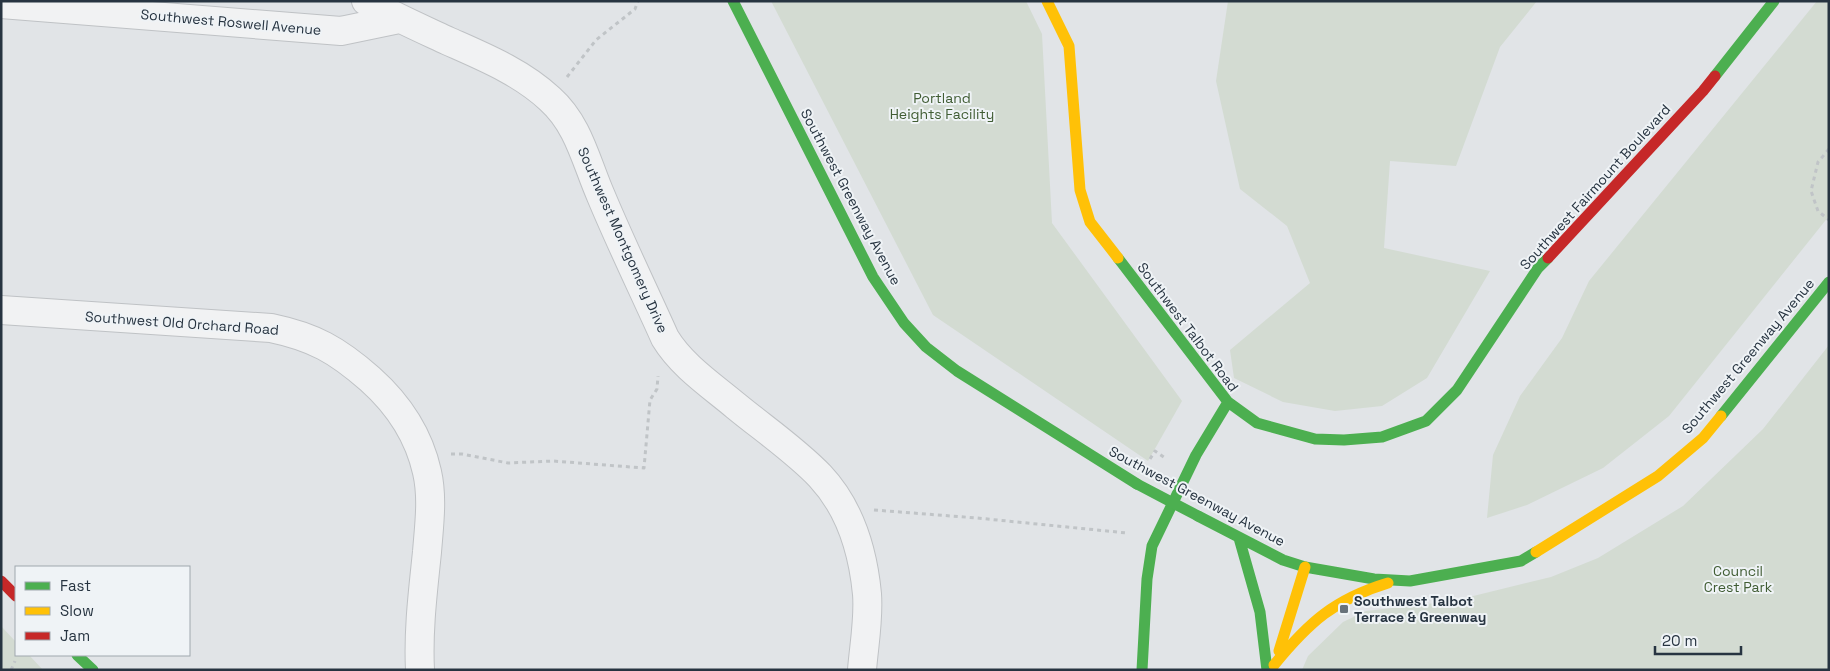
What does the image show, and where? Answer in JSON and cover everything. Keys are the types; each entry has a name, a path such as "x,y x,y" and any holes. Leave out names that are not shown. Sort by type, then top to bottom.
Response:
{"street":[{"name":"Southwest Montgomery Drive","path":"366,1 399,19 494,61 550,99 564,114 583,146 600,195 665,338 673,351 703,380 805,461 832,491 847,516 859,549 867,595 862,670"},
{"name":"Southwest Greenway Avenue","path":"733,1 873,277 904,323 926,347 957,371 1137,484 1273,556 1305,567 1374,579 1410,581 1520,561 1658,476 1703,438 1829,282"},
{"name":"Southwest Talbot Road","path":"1047,1 1069,46 1080,190 1090,222 1228,402 1196,455 1152,546 1147,579 1142,670"},
{"name":"Southwest Fairmount Boulevard","path":"1228,402 1257,422 1314,439 1344,440 1382,437 1426,421 1457,390 1538,268 1703,91 1774,1"},
{"name":"Southwest Roswell Avenue","path":"1,4 341,31 399,19"},
{"name":"Southwest Old Orchard Road","path":"1,310 270,328 294,333 319,342 336,351 375,384 392,401 408,423 424,459 428,474 430,512 420,625 420,670"},
{"path":"1239,538 1260,612 1271,668"},
{"path":"1271,668 1305,567"},
{"path":"1271,668 1297,636 1334,605 1365,590 1397,580"},
{"path":"1,581 15,595"},
{"path":"78,656 93,670"}],"path":[{"path":"550,99 596,40 635,9 638,1"},
{"path":"1829,149 1818,162 1811,191 1818,211 1829,220"},
{"path":"424,459 449,454 462,454 508,463 553,461 644,468 650,400 656,389 660,366 673,351"},
{"path":"1148,463 1155,451 1166,459 1169,452"},
{"path":"847,516 870,510 977,518 1156,536"},
{"path":"12,670 15,662"}],"green space":[{"name":"Portland Heights Facility","path":"771,1 1026,1 1042,34 1052,223 1182,401 1148,461 933,315"},
{"path":"1228,1 1537,1 1500,47 1456,166 1390,161 1384,248 1490,271 1427,378 1382,406 1335,411 1283,402 1234,378 1230,350 1310,283 1287,226 1240,189 1216,81"},
{"path":"1817,1 1829,1 1829,216 1669,416 1603,468 1527,505 1487,518 1493,455 1520,396 1562,338 1589,281"},
{"name":"Council Crest Park","path":"1829,345 1829,670 1302,670 1308,656 1343,622 1366,611 1453,601 1551,577 1598,558 1683,506 1763,429"},
{"path":"1,626 15,641 15,656 30,656 43,670 1,670"}],"traffic: fast":[{"path":"733,1 873,277 904,323 926,347 957,371 1137,484"},
{"path":"1715,76 1774,1"},
{"path":"1118,258 1228,402 1257,423 1315,439 1344,440 1382,437 1426,421 1457,390 1538,268 1548,258"},
{"path":"1721,416 1829,282"},
{"path":"1142,670 1147,579 1152,546 1196,455 1228,402"},
{"path":"1137,484 1198,516"},
{"path":"1198,516 1283,560 1305,567 1374,579 1410,581 1521,561 1536,552"},
{"path":"1239,538 1260,612 1267,670"},
{"path":"78,656 93,670"}],"traffic: slow":[{"path":"1047,1 1069,46 1080,190 1090,222 1118,258"},
{"path":"1536,552 1658,476 1703,438 1721,416"},
{"path":"1279,651 1305,567"},
{"path":"1274,665 1299,636 1324,614 1369,589 1388,583"}],"traffic: jam":[{"path":"1548,258 1715,76"},
{"path":"1,581 15,595"}],"place":[{"name":"Southwest Talbot Terrace & Greenway","path":"1344,609"}]}
